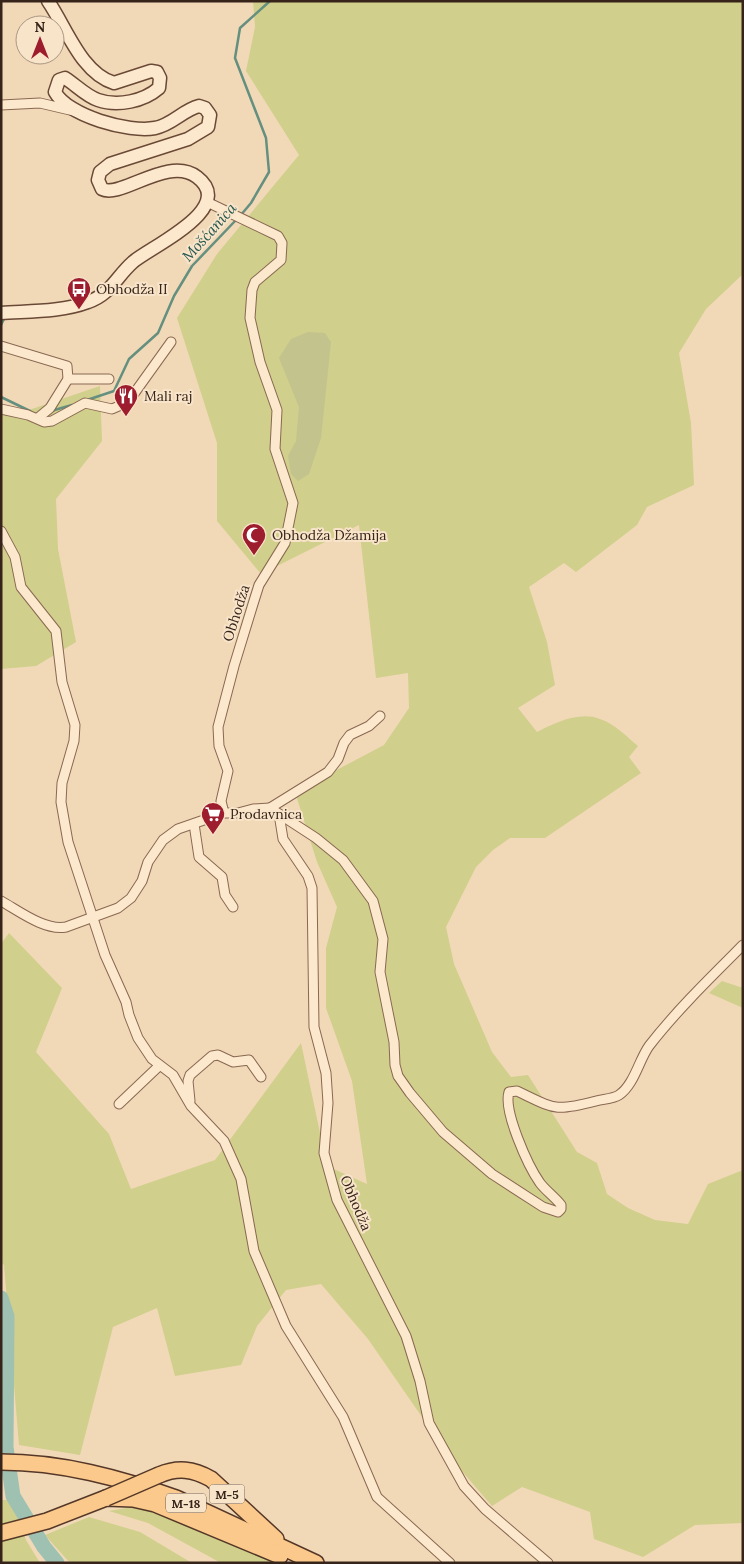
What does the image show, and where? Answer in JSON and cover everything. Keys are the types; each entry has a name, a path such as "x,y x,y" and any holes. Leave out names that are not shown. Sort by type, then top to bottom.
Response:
{"main road":[{"path":"1,314 69,307 87,303 104,295 133,263 199,216 207,202 207,191 204,185 193,175 177,172 163,173 112,191 102,189 98,180 100,172 110,164 188,139 208,127 210,115 204,108 194,107 169,124 155,128 140,129 113,124 74,111 58,98 55,92 59,80 65,78 99,100 120,103 152,94 159,88 160,78 157,72 151,71 121,83 114,83 98,74 86,62 48,1"},
{"name":"M-18","path":"1,1462 38,1463 84,1471 176,1498 284,1547"},
{"name":"M-5","path":"1,1533 47,1521 177,1469 199,1472 211,1479 284,1547 316,1563"},
{"name":"M-5","path":"106,1498 142,1500 296,1563"}],"street":[{"path":"1,105 40,103 74,111"},
{"name":"Obhodža","path":"207,202 278,236 282,243 283,252 281,260 255,282 252,290 250,318 260,362 277,410 275,449 293,504 285,543 260,585 253,604 218,727 219,746 228,771 221,801 224,813"},
{"path":"1,409 38,418 44,422 52,421 85,403 112,409 128,402 171,342"},
{"path":"1,346 67,366 69,372 68,379 50,408 38,418"},
{"path":"68,379 109,379"},
{"path":"1,531 15,558 21,587 56,631 59,642 62,682 75,725 74,741 62,783 61,802 68,842 91,917 138,1038 152,1059 173,1075 191,1106 224,1141 241,1179 254,1251 282,1318 342,1417 377,1497 450,1563"},
{"path":"1,901 36,920 60,928 118,908 131,898 142,882 148,862 163,840 178,829 224,813 238,814 253,808 270,808 328,772 338,759 344,742 350,735 369,726 380,716"},
{"path":"270,808 316,838 343,860 373,901 383,939 380,972 398,1076 444,1132 492,1174 543,1207 558,1212 562,1209 561,1206 540,1183 520,1143 507,1100 509,1092 517,1091 542,1105 558,1108 576,1106 618,1095 631,1079 648,1048 671,1020 743,945"},
{"name":"Obhodža","path":"279,814 283,839 308,876 312,888 314,1027 326,1073 328,1103 324,1153 337,1200 406,1336 420,1381 429,1423 464,1486 485,1509 548,1563"},
{"path":"194,824 199,857 222,877 224,895 233,907"},
{"path":"191,1106 188,1081 190,1075 212,1056 218,1055 233,1062 249,1060 261,1077"},
{"path":"120,1104 159,1066"}],"shaded area":[{"path":"253,1 743,1 743,274 706,309 679,353 691,423 694,485 647,507 637,525 576,572 564,563 529,587 547,642 555,685 518,708 537,732 576,717 592,717 605,721 638,746 629,757 641,773 545,838 510,838 493,850 476,867 446,927 454,964 492,1052 511,1077 528,1075 577,1152 597,1163 607,1194 628,1208 655,1220 688,1224 708,1184 743,1170 743,1523 695,1525 643,1557 594,1539 590,1512 522,1487 492,1506 449,1456 368,1339 321,1284 286,1290 257,1326 241,1365 175,1376 157,1308 113,1327 80,1455 19,1445 4,1265 1,1262 1,944 9,933 62,988 36,1052 109,1134 131,1189 215,1160 301,1043 327,1166 367,1184 352,1081 326,1008 326,948 337,907 317,862 295,792 384,745 409,708 408,673 376,678 359,525 261,574 217,521 217,443 177,318 217,254 299,155 246,71 255,27"},
{"path":"100,386 102,441 56,499 58,549 76,642 36,666 1,669 1,412 20,413"},
{"path":"722,981 743,988 743,1008 709,993"},
{"path":"1,1500 11,1500 26,1540 40,1563 1,1563"},
{"path":"137,1506 282,1563 221,1563 148,1523 109,1511"},
{"path":"89,1517 140,1532 192,1563 70,1563 45,1535"}],"green space":[{"path":"308,332 325,333 331,342 321,438 309,474 298,481 291,474 288,456 296,441 299,407 279,358 291,339"}],"waterway":[{"name":"Mošćanica","path":"240,216 251,203 269,172 266,138 235,58 240,28 270,1"},
{"name":"Mošćanica","path":"87,400 114,391 129,359 158,333 174,296 192,266 236,220"},
{"path":"1,325 4,319"},
{"name":"Mošćanica","path":"1,397 30,411"},
{"name":"Mošćanica","path":"51,411 72,405"},
{"path":"1,1298 7,1316 6,1447 13,1496 44,1547 57,1563"}],"place":[{"name":"Obhodža II","path":"79,310"},
{"name":"Mali raj","path":"126,417"},
{"name":"Obhodža Džamija","path":"254,556"},
{"name":"Prodavnica","path":"213,835"}]}
